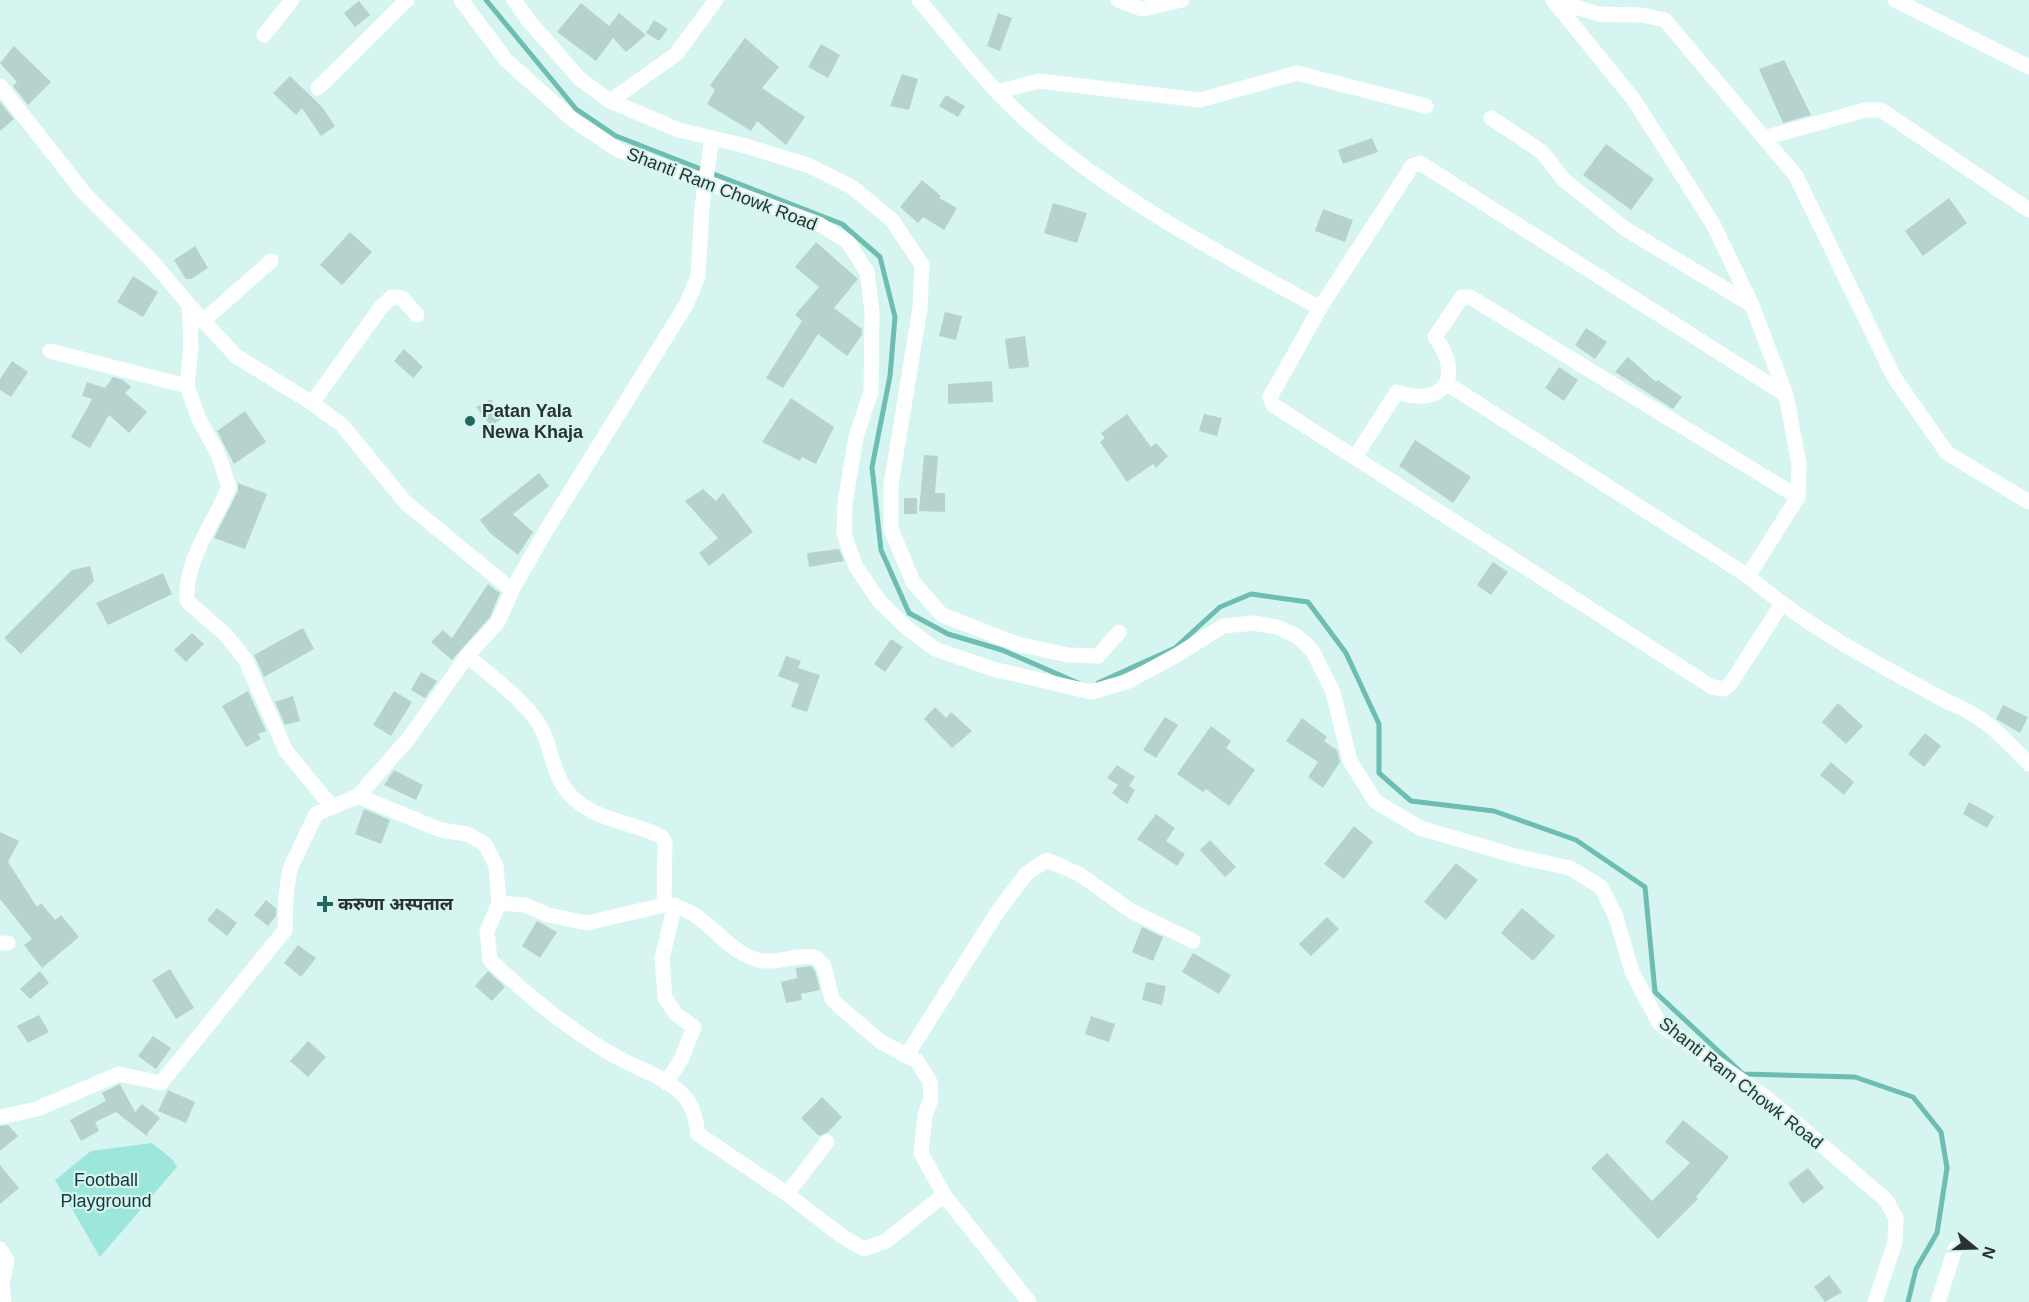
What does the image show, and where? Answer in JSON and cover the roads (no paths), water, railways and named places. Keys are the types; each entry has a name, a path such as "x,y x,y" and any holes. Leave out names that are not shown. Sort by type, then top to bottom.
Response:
{"street":[{"path":"264,34 292,0"},
{"path":"318,88 408,0"},
{"name":"Shanti Ram Chowk Road","path":"461,0 506,60 573,120 618,150 705,180 819,224 848,242 867,272 872,311 872,392 856,437 845,503 844,534 856,567 887,608 934,649 993,669 1091,692 1130,681 1223,626 1253,623 1277,627 1297,636 1312,650 1333,692 1350,761 1375,801 1420,828 1519,857 1570,868 1601,887 1616,917 1637,983 1659,1023 1768,1099 1886,1200 1896,1218 1895,1242 1875,1302"},
{"path":"514,0 528,20 580,79 610,101 679,129 710,145 808,165 852,187 892,220 922,265 920,308 891,485 891,530 913,582 942,615 1017,645 1068,655 1098,656 1119,632"},
{"path":"610,101 676,54 716,0"},
{"path":"919,0 997,92 1029,123 1130,200 1320,308"},
{"path":"1118,0 1142,9 1182,0"},
{"path":"1553,0 1599,14 1642,15 1665,20 1796,176 1894,377 1947,453 2029,502"},
{"path":"1553,0 1634,100 1713,224 1752,305 1786,395 1799,464 1798,497 1748,576"},
{"path":"1895,0 2029,68"},
{"path":"997,92 1039,81 1200,100 1297,73 1426,106"},
{"path":"0,86 84,193 153,262 202,322 236,356 312,403 342,425 405,502 512,590"},
{"path":"1764,138 1865,110 1881,110 2029,210"},
{"path":"1491,118 1542,152 1564,180 1627,230 1752,305"},
{"path":"0,1117 37,1109 119,1074 161,1083 285,930 286,895 290,869 316,814 358,796 409,738 467,656 498,622 512,590 619,410 686,304 698,277 705,180 710,145"},
{"path":"1781,604 1731,682 1724,689 1712,687 1280,411 1273,405 1270,397 1320,308 1412,166 1420,163 1786,395"},
{"path":"202,322 271,261"},
{"path":"312,403 392,297 402,298 417,315"},
{"path":"1355,457 1397,392 1416,398 1431,396 1446,383 1450,371 1449,361 1436,337 1462,297 1470,297 1798,497"},
{"path":"189,305 191,346 187,386 199,419 218,454 229,487 218,516 200,546 186,585 187,602 226,635 245,659 286,752 332,807"},
{"path":"50,351 187,386"},
{"path":"1446,383 1748,576 1781,604 1829,637 1984,720 2029,764"},
{"path":"467,656 507,688 529,712 544,733 562,786 576,801 606,819 662,837 665,843 670,905 662,958 665,998 676,1014 694,1027 682,1058 666,1083"},
{"path":"358,796 441,830 467,834 485,844 496,866 499,903 487,931 490,960 531,998 613,1056 666,1083 682,1094 695,1113 698,1134 787,1194 843,1237 864,1249 886,1240 944,1195"},
{"path":"907,1055 998,911 1027,873 1047,860 1079,874 1131,911 1193,941"},
{"path":"499,903 525,905 560,918 587,923 670,905 697,914 728,942 758,960 776,962 815,957 824,966 832,999 881,1042 916,1061 930,1082 931,1099 925,1115 921,1153 944,1195 1029,1302"},
{"path":"787,1194 827,1142"},
{"path":"0,1249 7,1261 3,1283 4,1302"},
{"path":"1938,1302 1955,1249"}],"waterway":[{"path":"486,0 576,109 616,136 842,224 880,257 895,317 890,376 872,467 881,550 909,613 948,634 1002,650 1078,683"},
{"path":"1098,683 1175,648 1220,607 1251,594 1308,602 1346,653 1379,724 1379,773 1411,801 1494,811 1576,840 1645,887 1655,992 1743,1074 1855,1077 1913,1097 1941,1132 1947,1168 1937,1233 1916,1269 1908,1302"}],"place":[{"name":"Patan Yala Newa Khaja","path":"470,421"},
{"name":"करुणा अस्पताल","path":"325,904"}],"park label":[{"name":"Football Playground","path":"106,1190"}]}
